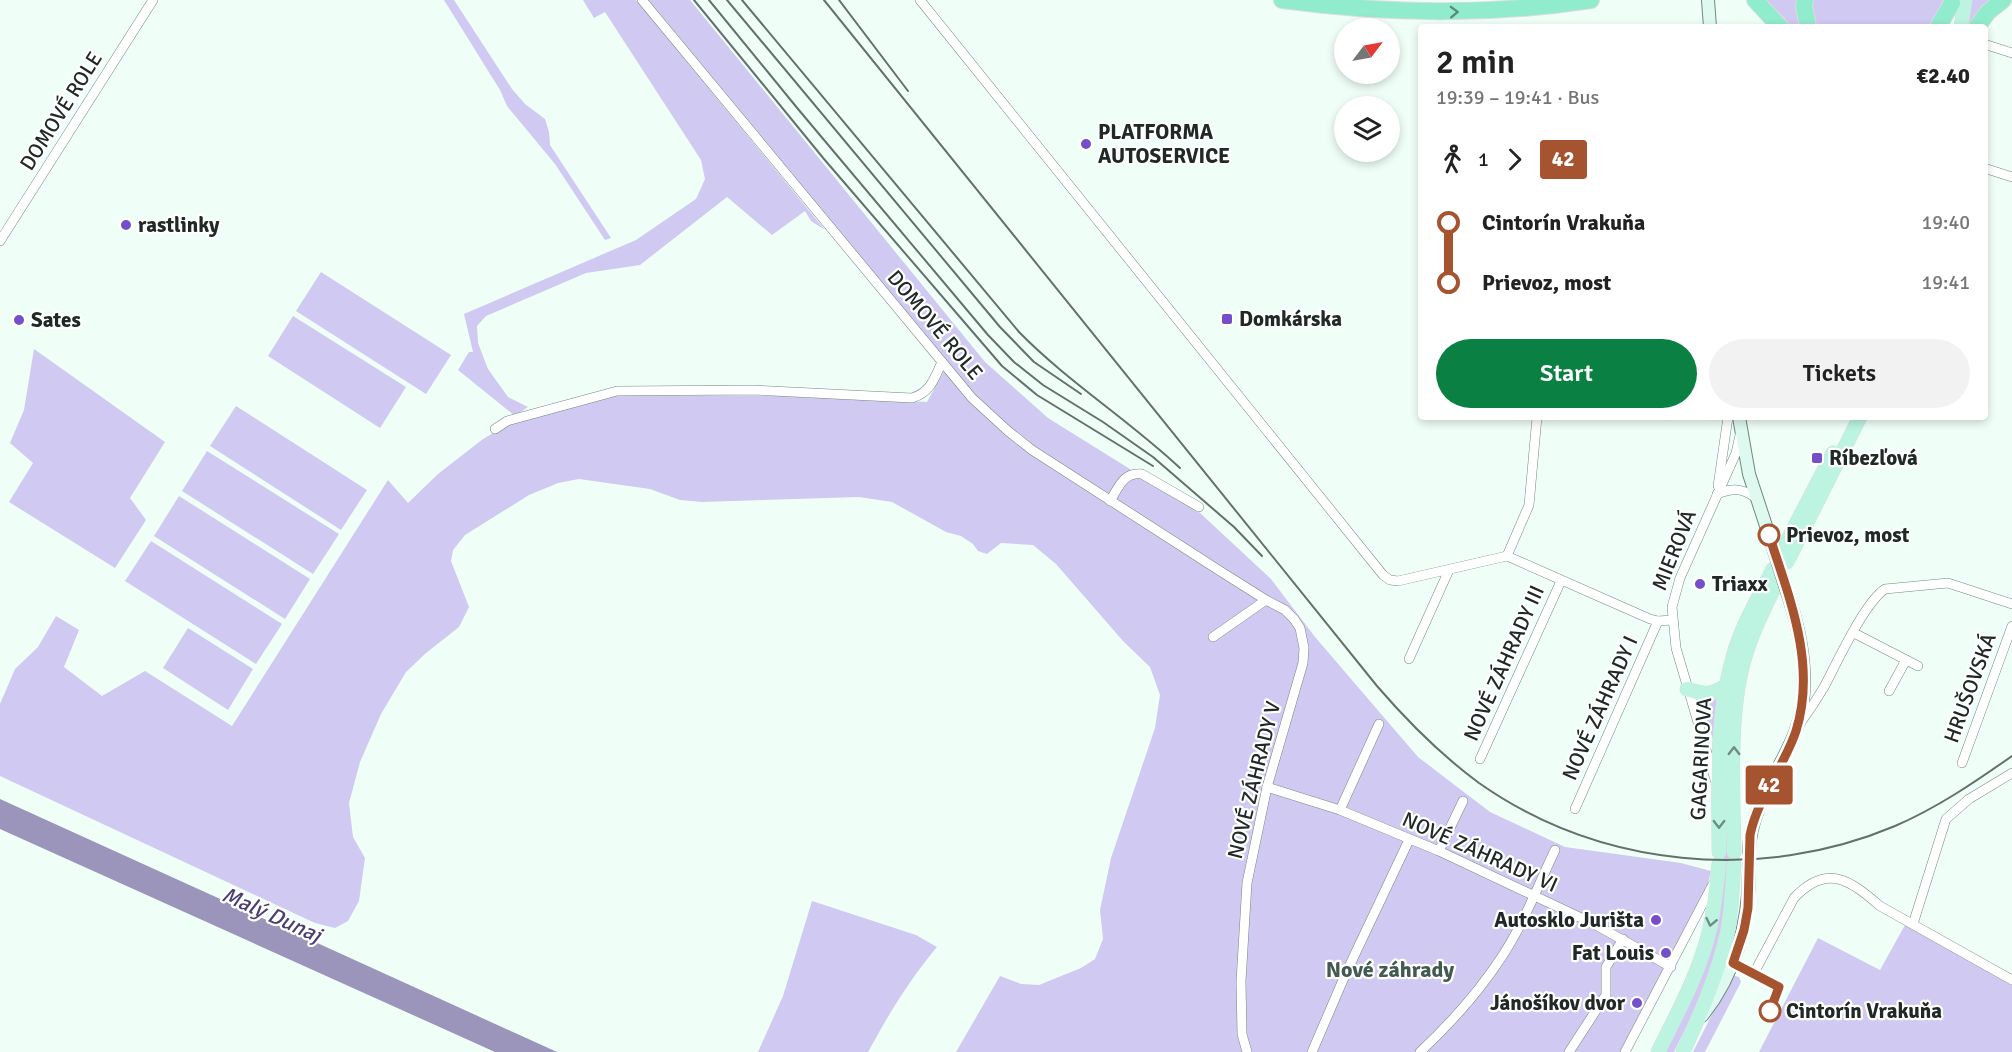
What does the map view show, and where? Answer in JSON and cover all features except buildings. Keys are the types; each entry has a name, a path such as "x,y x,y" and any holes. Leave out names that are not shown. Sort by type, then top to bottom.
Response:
{"highway":[{"path":"1282,0 1395,12 1520,8 1591,0"},
{"path":"1755,0 1769,12 1778,24"},
{"path":"1804,0 1807,24"},
{"path":"1979,24 1988,12 2003,0"},
{"path":"1940,24 1956,1"}],"main road":[{"path":"1949,24 1956,1"},
{"path":"1956,1 1960,24"},
{"path":"1849,420 1785,556 1858,420"},
{"name":"GAGARINOVA","path":"1658,1052 1689,988 1706,944 1713,915 1718,864 1721,723 1726,686 1741,633 1775,575 1752,637 1738,684 1734,729 1734,858 1731,913 1721,957 1697,1022 1683,1052"},
{"path":"1687,689 1700,694 1711,694 1726,686"}],"street":[{"name":"DOMOVÉ ROLE","path":"0,241 153,0"},
{"name":"DOMOVÉ ROLE","path":"642,0 972,398 1032,450 1266,600"},
{"path":"920,0 1383,575 1390,580 1398,581 1507,556 1658,621 1672,620"},
{"path":"1708,0 1710,24"},
{"path":"1988,45 2012,53"},
{"path":"1988,169 2012,177"},
{"path":"495,429 507,421 617,391 752,390 912,398 923,395 931,386 942,362"},
{"path":"1507,556 1529,506 1537,420"},
{"name":"MIEROVÁ","path":"1717,494 1728,420"},
{"name":"MIEROVÁ","path":"1697,1022 1712,1004 1733,963 1747,918 1750,889 1750,835 1756,812 1795,731 1801,702 1803,667 1799,633 1755,497 1739,420"},
{"name":"MIEROVÁ","path":"1718,795 1708,752 1676,648 1672,607 1680,578 1736,453 1741,433"},
{"path":"1110,501 1125,478 1133,473 1142,474 1199,507"},
{"path":"1717,494 1737,489 1746,491 1755,497"},
{"path":"1409,659 1449,570"},
{"name":"NOVÉ ZÁHRADY III","path":"1480,759 1561,581"},
{"path":"1795,731 1822,690 1872,600 1885,590 1948,583 2012,604"},
{"path":"1213,637 1266,600"},
{"name":"NOVÉ ZÁHRADY V","path":"1247,1052 1242,1034 1241,981 1246,904 1255,839 1267,787 1303,663 1304,648 1303,636 1294,619 1285,609 1266,600"},
{"name":"NOVÉ ZÁHRADY I","path":"1575,808 1658,621"},
{"name":"HRUŠOVSKÁ","path":"1962,763 2012,626"},
{"path":"1854,633 1918,666"},
{"path":"1890,691 1906,660"},
{"path":"1340,810 1379,724"},
{"path":"1913,924 1946,819 1970,799 2012,773"},
{"name":"NOVÉ ZÁHRADY VI","path":"1267,787 1340,810 1439,851 1623,939 1671,967"},
{"path":"1439,851 1463,801"},
{"path":"1312,1052 1346,973 1409,840"},
{"path":"1420,1052 1463,1010 1502,957 1555,850"},
{"path":"1625,1052 1684,943 1718,864"},
{"path":"1733,963 1754,974 1794,898 1814,882 1842,879 1865,893 1880,906 2012,980"},
{"path":"1569,1052 1606,995 1606,967 1623,939"}],"shaded area":[{"path":"444,0 454,0 512,89 525,104 545,119 550,145 611,238 605,240 555,164 507,106 500,90"},
{"path":"583,0 636,0 825,230 811,221 805,211 772,235 727,197 640,265 586,273 486,316 477,326 478,343 488,369 508,397 528,407 515,416 458,370 469,352 473,352 464,314 636,240 696,199 705,179 701,160 605,12 594,18"},
{"path":"645,0 690,0 985,362 1048,418 1199,512 1271,579 1315,637 1418,757 1490,812 1565,847 1681,863 1711,871 1705,895 1622,1052 956,1052 1000,976 1021,984 1039,985 1081,968 1095,959 1103,939 1100,910 1111,858 1155,728 1160,695 1150,667 1123,641 1056,564 1033,545 1001,543 987,554 978,551 973,544 961,536 946,532 892,502 859,497 702,502 680,500 650,489 579,479 558,483 529,495 465,535 453,550 451,561 469,607 459,627 406,672 381,714 360,762 349,803 353,837 365,858 359,901 348,921 335,928 315,923 0,776 0,704 15,669 38,647 56,616 79,630 64,667 102,696 145,671 232,726 388,480 408,503 438,474 483,439 511,423 617,395 824,396 927,402 948,364"},
{"path":"1766,0 1946,0 1943,24 1788,24"},
{"path":"1970,0 1994,0 1972,24 1966,24"},
{"path":"321,272 451,355 426,394 296,311"},
{"path":"293,316 406,387 380,428 268,356"},
{"path":"34,349 165,442 130,498 146,520 115,568 9,502 33,463 10,443 24,410"},
{"path":"236,406 367,490 341,530 210,446"},
{"path":"207,451 339,534 313,574 182,491"},
{"path":"179,496 310,579 285,619 154,536"},
{"path":"151,541 282,624 256,664 125,581"},
{"path":"188,628 253,669 228,710 163,668"},
{"path":"1717,698 1714,742 1700,703 1708,704"},
{"path":"1727,703 1730,843 1724,913 1717,947 1700,999 1674,1052 1664,1052 1704,966 1719,912 1724,844 1723,753"},
{"path":"0,799 557,1052 495,1052 0,829"},
{"path":"812,901 916,935 937,947 900,998 868,1052 758,1052 783,996"},
{"name":"Cintorín Vrakuňa","path":"1905,925 2012,985 2012,1052 1759,1052 1818,938 1880,970"},
{"path":"1732,975 1739,977 1741,982 1705,1052 1693,1052"}],"railway":[{"path":"694,0 824,159 1002,366 1037,395 1153,466"},
{"path":"709,0 988,335 1014,362 1043,385 1103,422 1153,457 1234,527 1262,556"},
{"path":"727,0 1000,327 1034,362 1081,394"},
{"path":"742,0 1019,332 1058,368 1180,468"},
{"path":"824,0 1377,686 1425,738 1479,783 1526,812 1576,834 1628,849 1682,858 1736,860 1790,855 1843,844 1895,826 1941,803 2012,756"},
{"path":"839,0 908,91"}],"bus line":[{"name":"42","path":"1769,535 1799,633 1803,687 1795,731 1756,812 1752,826 1747,918 1733,963 1779,987 1770,1011"}],"place":[{"name":"PLATFORMA AUTOSERVICE","path":"1086,144"},
{"name":"rastlinky","path":"126,225"},
{"name":"Domkárska","path":"1227,319"},
{"name":"Sates","path":"19,320"},
{"name":"Ríbezľová","path":"1817,458"},
{"name":"Prievoz, most","path":"1769,535"},
{"name":"Triaxx","path":"1700,584"},
{"name":"Autosklo Jurišta","path":"1656,920"},
{"name":"Fat Louis","path":"1666,953"},
{"name":"Jánošíkov dvor","path":"1637,1003"},
{"name":"Cintorín Vrakuňa","path":"1770,1011"}],"district":[{"name":"Nové záhrady","path":"1390,969"}],"water label":[{"name":"Malý Dunaj","path":"272,914"}]}
